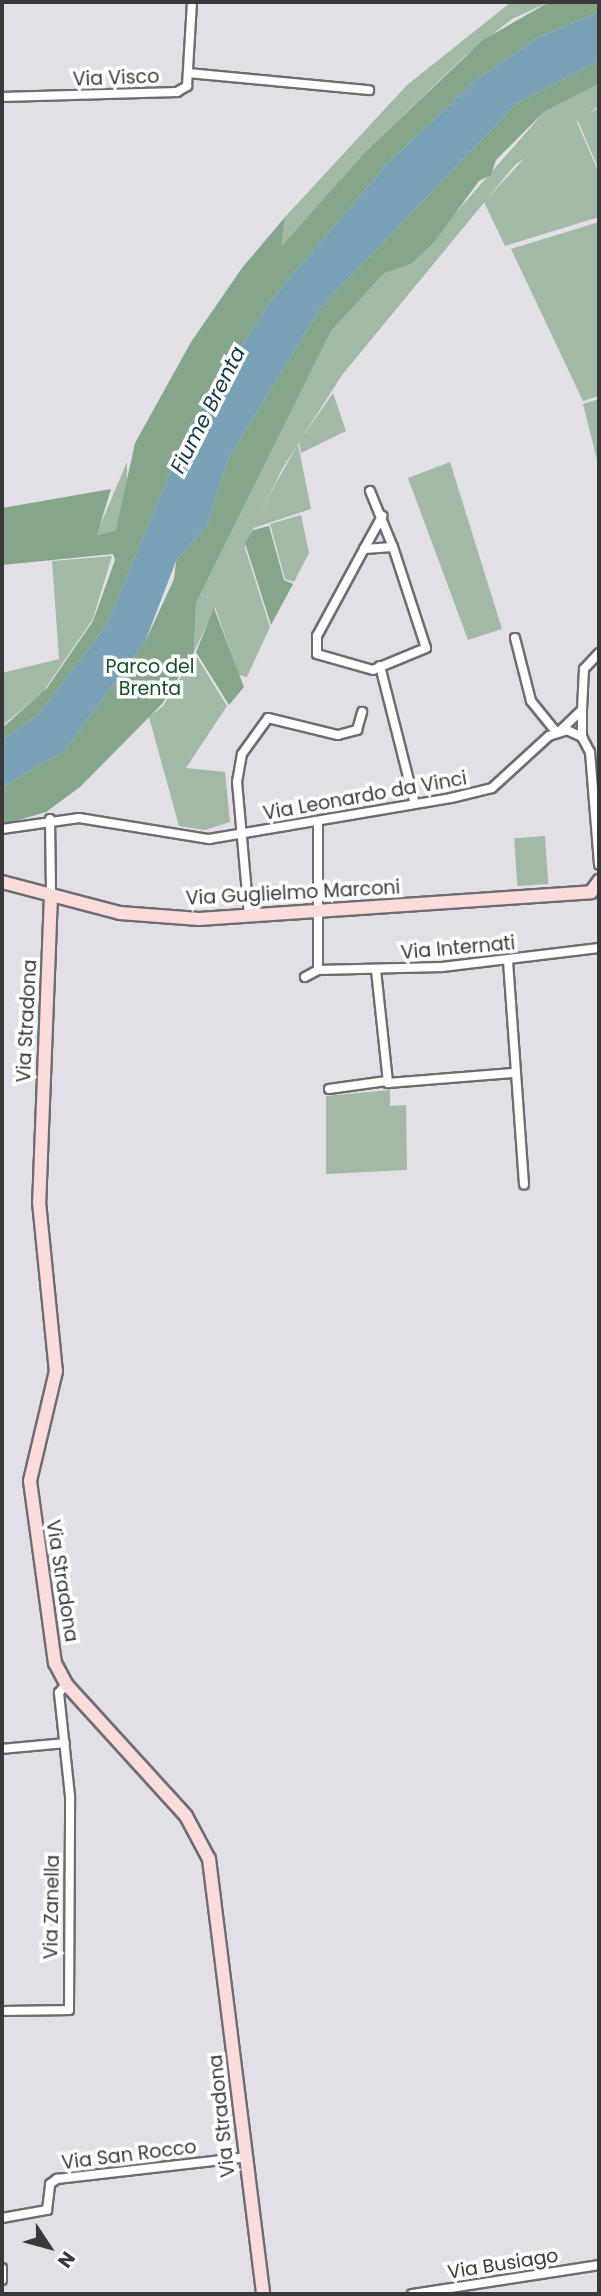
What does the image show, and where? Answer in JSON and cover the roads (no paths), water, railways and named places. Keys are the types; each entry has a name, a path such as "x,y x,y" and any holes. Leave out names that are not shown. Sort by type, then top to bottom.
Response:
{"street":[{"name":"Via Visco","path":"2,97 177,92 187,86 192,2"},
{"path":"188,73 369,90"},
{"path":"370,491 382,516 426,648 380,666 350,664 313,649 382,516"},
{"path":"364,549 393,547"},
{"path":"515,638 531,701 558,731 582,737"},
{"path":"599,653 584,669 582,710 582,737 592,761 597,805 599,865"},
{"path":"380,666 415,804"},
{"name":"Via Leonardo da Vinci","path":"2,830 50,819 96,818 199,839 415,804 492,788 582,710"},
{"path":"249,916 236,772 264,721 338,735 357,730 362,712"},
{"name":"Via Stradona","path":"50,819 51,895 39,1202 56,1371 31,1501 55,1663 66,1684 175,1803 209,1859 262,2294"},
{"path":"318,821 318,970"},
{"name":"Via Guglielmo Marconi","path":"2,882 146,916 249,916 595,896 599,881"},
{"name":"Via Internati","path":"305,977 318,970 376,970 508,961 599,948"},
{"path":"508,961 513,1073 524,1184"},
{"path":"376,970 386,1081"},
{"path":"329,1089 386,1081 513,1073"},
{"name":"Via Zanella","path":"6,2011 68,2010 65,1743 60,1693 66,1684"},
{"path":"2,1749 65,1743"},
{"name":"Via San Rocco","path":"2,2218 47,2210 50,2184 57,2179 246,2157"},
{"name":"Via Busiago","path":"412,2294 467,2290 599,2265"},
{"path":"2,2268 2,2280"}],"water":[{"name":"Fiume Brenta","path":"599,12 599,61 517,103 321,307 228,459 207,525 176,561 145,642 65,750 2,787 2,740 38,715 107,624 189,427 272,299 388,163 474,81 539,37"}],"park label":[{"name":"Parco del Brenta","path":"150,678"}]}
